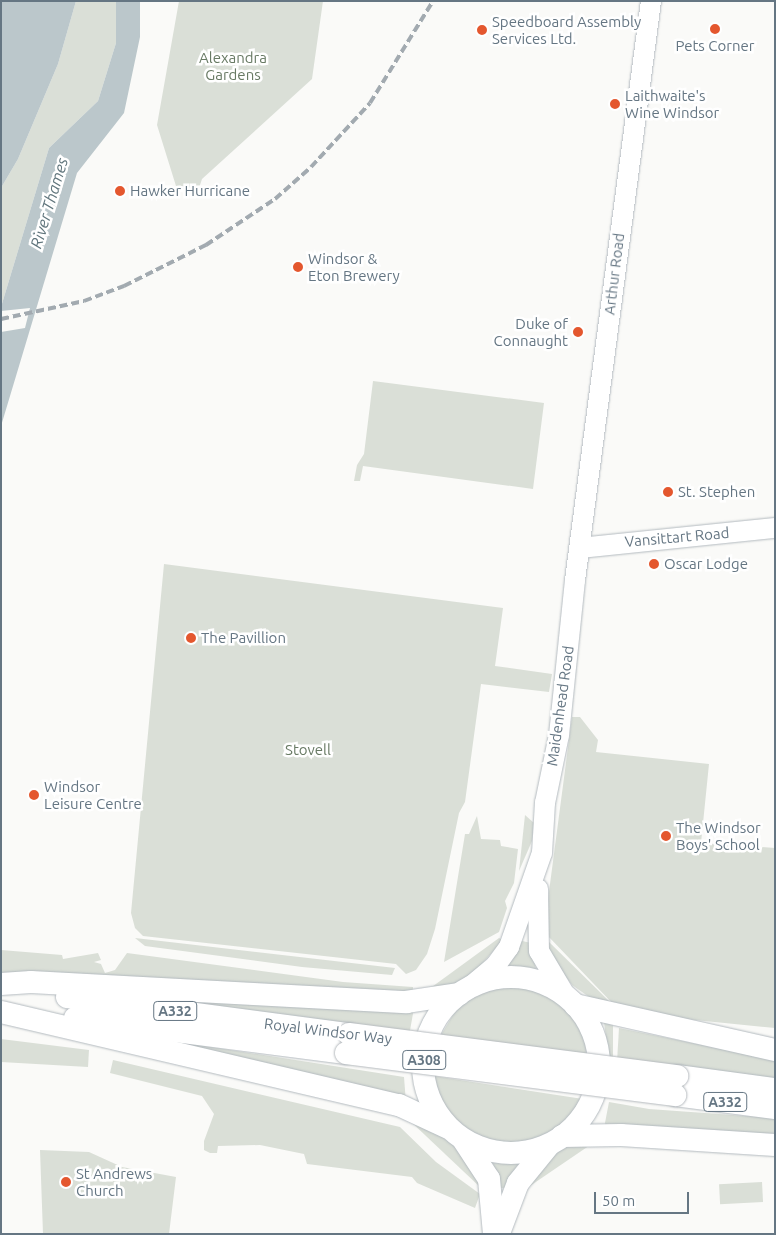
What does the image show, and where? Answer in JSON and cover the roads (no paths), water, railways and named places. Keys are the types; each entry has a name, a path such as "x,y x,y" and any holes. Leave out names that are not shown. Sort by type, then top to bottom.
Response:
{"main road":[{"name":"A308","path":"494,1234 489,1179 428,1093 424,1054 437,1018 465,990 497,978 519,978 544,983 570,1000 596,1041 599,1070 590,1103 518,1183 499,1234"},
{"path":"1,984 31,982 406,1002 465,990"},
{"name":"Royal Windsor Way","path":"1,989 348,1044"},
{"path":"570,1000 775,1050"},
{"path":"1,1010 399,1105 479,1146 503,1152 529,1151 556,1140 621,1135 775,1145"},
{"name":"Royal Windsor Way","path":"1,1010 348,1044 676,1086 775,1108"},
{"name":"Royal Windsor Way","path":"676,1086 775,1089"}],"street":[{"name":"Arthur Road","path":"580,548 651,1"},
{"name":"Vansittart Road","path":"580,548 775,528"},
{"name":"Maidenhead Road","path":"570,1000 547,969 537,941 539,864 545,803 559,735 580,548"},
{"name":"Maidenhead Road","path":"465,990 496,965 509,946 539,864"}],"water":[{"path":"1,1 76,1 58,64 18,159 1,188"},
{"name":"River Thames","path":"116,1 140,1 140,37 124,113 77,173 1,426 1,307 49,148 98,101 116,43"}],"railway":[{"path":"1,319 84,301 124,286 206,245 275,199 311,167 370,103 433,1"}],"place":[{"name":"Pets Corner","path":"715,29"},
{"name":"Speedboard Assembly Services Ltd.","path":"482,30"},
{"name":"Laithwaite's Wine Windsor","path":"615,104"},
{"name":"Hawker Hurricane","path":"120,191"},
{"name":"Windsor & Eton Brewery","path":"298,267"},
{"name":"Duke of Connaught","path":"578,332"},
{"name":"St. Stephen","path":"668,492"},
{"name":"Oscar Lodge","path":"654,564"},
{"name":"The Pavillion","path":"191,638"},
{"name":"Windsor Leisure Centre","path":"34,795"},
{"name":"The Windsor Boys' School","path":"666,836"},
{"name":"St Andrews Church","path":"66,1182"}],"park label":[{"name":"Alexandra Gardens","path":"233,66"},
{"name":"Stovell","path":"308,750"}]}
